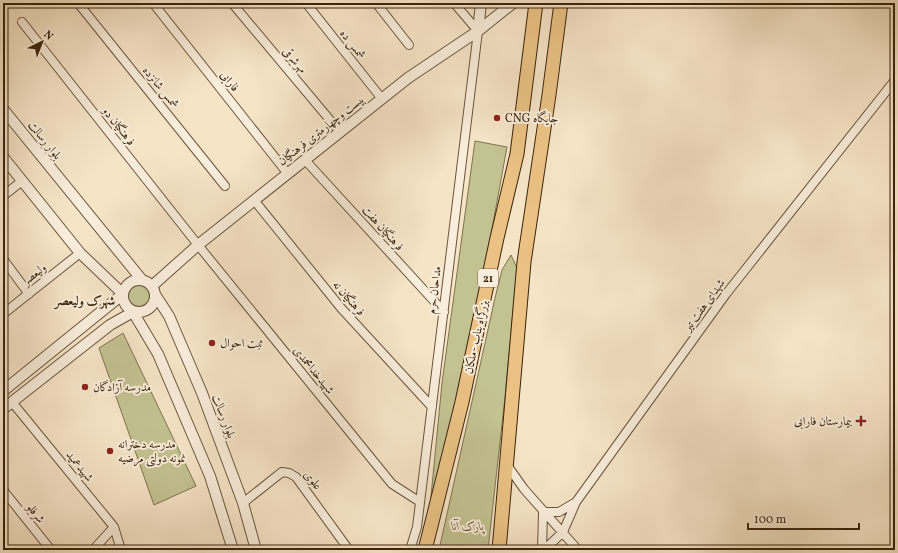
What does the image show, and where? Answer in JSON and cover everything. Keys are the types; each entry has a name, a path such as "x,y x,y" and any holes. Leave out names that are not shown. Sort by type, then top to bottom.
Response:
{"highway":[{"name":"بزرگراه بناب -ملکان","path":"425,550 462,402 497,238 517,154 536,3"},
{"path":"499,550 524,262 550,95 561,3"}],"street":[{"name":"شمس شانزده","path":"78,3 225,186"},
{"name":"فارابی","path":"153,3 288,174"},
{"name":"مهرشرقی","path":"232,3 340,132"},
{"name":"شمس ده","path":"306,3 382,99"},
{"path":"376,3 409,45"},
{"path":"454,3 478,31"},
{"path":"478,31 481,3"},
{"name":"بیست وچهارمتری فرهنگیان","path":"152,286 198,245 408,78 478,31 512,3"},
{"name":"فرهنگیان دو","path":"22,22 198,245"},
{"name":"مداحان حرم","path":"410,550 417,526 478,31"},
{"name":"شهدای هفت تیر","path":"543,550 563,532 576,502 726,294 895,80"},
{"name":"بلوار رسالت","path":"3,109 142,280"},
{"path":"3,157 80,253 123,294 125,304 133,312 158,354 210,476 233,550"},
{"name":"فرهنگیان هفت","path":"305,160 444,312"},
{"path":"3,196 22,181"},
{"name":"فرهنگیان نه","path":"254,200 340,308 432,407"},
{"name":"شهیدخدامحمدی","path":"198,245 392,484 420,502"},
{"name":"ولیعصر","path":"3,314 80,253"},
{"path":"3,259 29,294"},
{"path":"3,391 123,294 127,284 137,280 142,280 152,286 156,296 152,306 148,310 144,312 133,312 110,325 3,409"},
{"name":"بلوار رسالت","path":"156,296 169,316 202,393 243,503 256,550"},
{"name":"شهیدعمید","path":"12,402 114,527 121,550"},
{"path":"507,465 543,512 578,550"},
{"name":"علوی","path":"243,503 282,472 289,473 296,477 349,550"},
{"name":"شرفلو","path":"3,490 51,550"},
{"path":"543,512 559,512 576,502"},
{"path":"543,512 543,550"},
{"path":"93,550 114,527"}],"green space":[{"path":"475,141 507,147 478,305 429,517 442,383"},
{"name":"پارک آنا","path":"511,255 517,268 505,397 488,550 439,550 495,298 502,270"},
{"path":"139,284 148,287 151,296 148,305 139,308 130,305 127,296 130,287"},
{"path":"123,333 196,486 154,505 99,348"}],"place":[{"name":"CNG جایگاه","path":"497,118"},
{"name":"ثبت احوال","path":"212,343"},
{"name":"مدرسه آزادگان","path":"85,387"},
{"name":"بیمارستان فارابی","path":"861,421"},
{"name":"مدرسه دخترانه نمونه دولتی مرضیه","path":"110,451"}],"district":[{"name":"شهرک ولیعصر","path":"85,300"}]}
